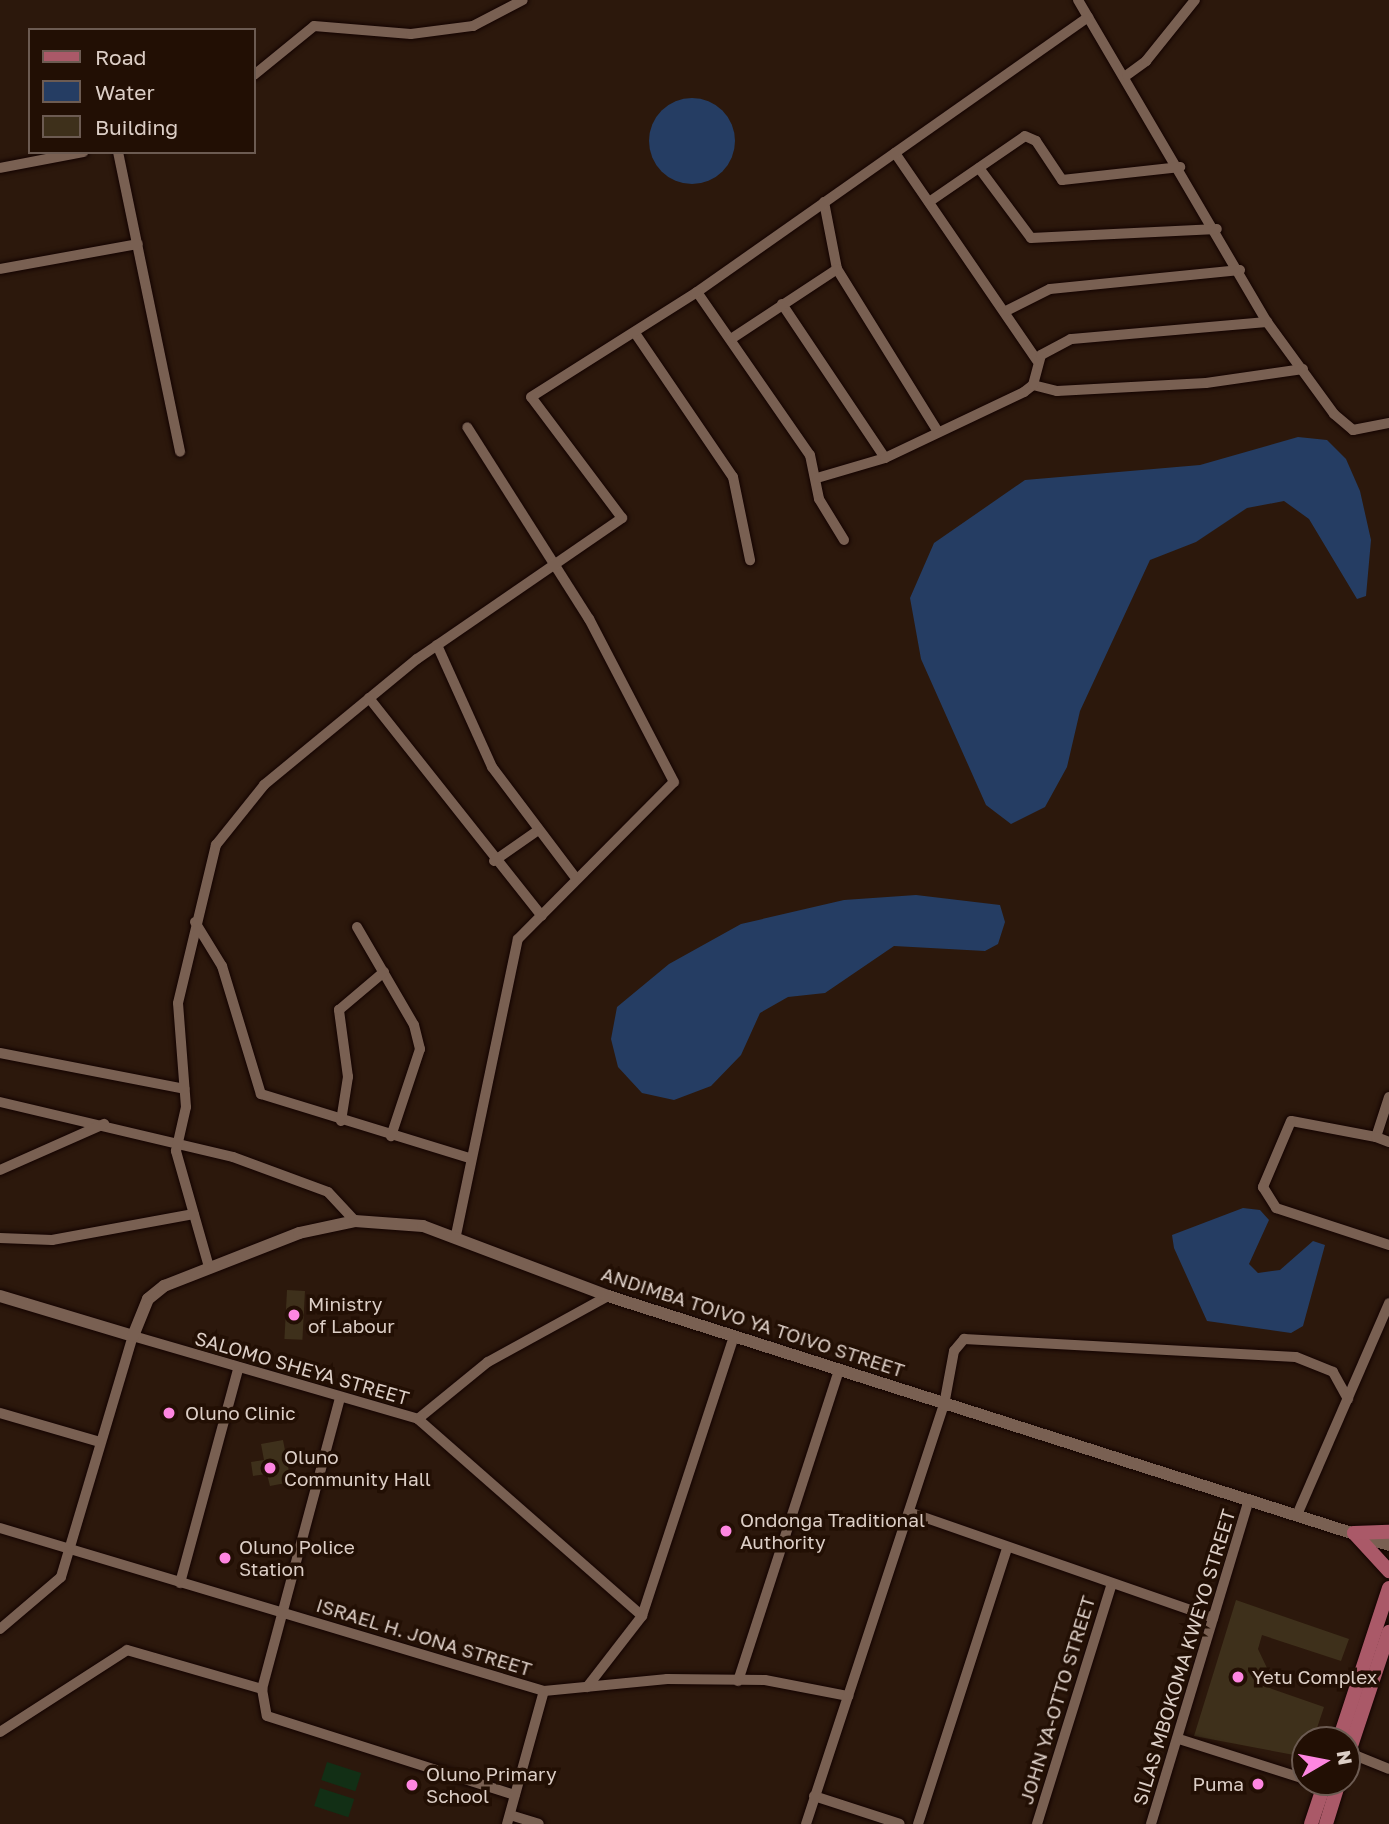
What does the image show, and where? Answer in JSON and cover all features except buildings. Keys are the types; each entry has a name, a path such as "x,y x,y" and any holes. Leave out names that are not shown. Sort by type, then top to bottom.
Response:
{"main road":[{"path":"1354,1533 1389,1531"},
{"path":"1354,1533 1389,1571"},
{"path":"1344,1726 1389,1588"},
{"path":"1357,1726 1389,1633"},
{"path":"1311,1824 1321,1796"},
{"path":"1326,1796 1326,1824"}],"street":[{"path":"256,73 314,26 411,34 473,26 523,0"},
{"path":"1078,0 1127,75 1217,229 1266,322 1353,430 1389,423"},
{"path":"1127,75 1146,61 1195,0"},
{"path":"209,1267 178,1142 185,1089 178,1003 211,855 264,785 437,645 604,535 622,514 531,397 697,292 1088,17"},
{"path":"929,202 1032,136 1062,180 1180,167"},
{"path":"895,153 1006,311 1037,360 1032,385"},
{"path":"0,168 73,154"},
{"path":"118,154 180,452"},
{"path":"979,168 1031,238 1217,229"},
{"path":"824,202 837,269 937,430"},
{"path":"0,269 138,244"},
{"path":"731,339 837,269"},
{"path":"1006,311 1050,289 1240,270"},
{"path":"697,292 777,401 817,478 828,520 844,540"},
{"path":"782,303 885,458"},
{"path":"1037,360 1079,337 1266,322"},
{"path":"635,333 733,477 750,560"},
{"path":"817,478 885,458 1032,385 1056,391 1192,383 1303,369"},
{"path":"456,1235 469,1158 514,948 574,876 674,782 558,566 467,427"},
{"path":"437,645 492,767 537,831 574,876"},
{"path":"369,698 494,861 542,916"},
{"path":"494,861 537,831"},
{"path":"195,922 222,966 256,1090 341,1121 469,1158"},
{"path":"357,927 414,1025 420,1049 391,1136"},
{"path":"341,1121 348,1077 339,1010 384,972"},
{"path":"0,1053 185,1089"},
{"path":"1376,1137 1389,1097"},
{"path":"0,1102 178,1142 328,1192 355,1221"},
{"path":"1389,1142 1376,1137 1291,1121 1265,1176 1264,1196 1276,1208 1389,1245"},
{"path":"0,1170 104,1124"},
{"path":"0,1238 52,1240 194,1214"},
{"name":"ANDIMBA TOIVO YA TOIVO STREET","path":"133,1336 155,1292 209,1267 299,1233 355,1221 456,1235 608,1296 1389,1545"},
{"path":"0,1296 133,1336 70,1550 55,1588 0,1629"},
{"path":"418,1419 494,1359 608,1296"},
{"path":"1297,1514 1389,1303"},
{"name":"SALOMO SHEYA STREET","path":"133,1336 238,1370 418,1419 642,1616"},
{"path":"587,1687 642,1616 734,1336"},
{"path":"806,1824 944,1405 959,1344 1011,1338 1153,1353 1296,1357 1333,1371 1348,1399"},
{"path":"180,1583 238,1370"},
{"path":"738,1681 839,1370"},
{"path":"340,1397 262,1689 267,1716 515,1796"},
{"path":"0,1413 100,1442"},
{"name":"SILAS MBOKOMA KWEYO STREET","path":"1151,1824 1179,1739 1249,1500"},
{"path":"909,1512 1111,1586 1213,1618"},
{"name":"ISRAEL H. JONA STREET","path":"0,1528 544,1692 587,1687 738,1681 848,1696"},
{"path":"918,1824 1007,1549"},
{"name":"JOHN YA-OTTO STREET","path":"1037,1824 1111,1586"},
{"path":"0,1732 127,1650 262,1689"},
{"path":"539,1824 508,1819 544,1692"},
{"path":"1179,1739 1291,1775"},
{"path":"1361,1759 1389,1769"},
{"path":"814,1796 900,1824"}],"green space":[{"path":"327,1762 361,1773 355,1791 321,1780"},
{"path":"320,1788 354,1799 348,1817 314,1806"}],"water":[{"path":"692,98 716,105 728,117 735,141 728,165 716,177 692,184 668,177 656,165 649,141 656,117 668,105"},
{"path":"1298,437 1327,440 1346,459 1360,491 1371,540 1366,596 1357,599 1309,519 1284,501 1247,508 1196,542 1150,560 1080,711 1067,767 1045,807 1011,824 986,805 921,659 910,598 934,543 1025,480 1200,465"},
{"path":"916,895 1000,905 1005,922 998,944 985,951 894,946 825,993 788,997 760,1013 741,1055 711,1086 674,1100 642,1093 618,1067 611,1039 617,1007 669,964 741,924 844,900"},
{"path":"1243,1208 1260,1210 1269,1220 1249,1264 1258,1273 1280,1270 1313,1241 1325,1245 1303,1326 1291,1333 1207,1321 1174,1248 1172,1235"}],"place":[{"name":"Ministry of Labour","path":"294,1315"},
{"name":"Oluno Clinic","path":"169,1413"},
{"name":"Oluno Community Hall","path":"270,1468"},
{"name":"Ondonga Traditional Authority","path":"726,1531"},
{"name":"Oluno Police Station","path":"225,1558"},
{"name":"Yetu Complex","path":"1238,1677"},
{"name":"Puma","path":"1258,1784"},
{"name":"Oluno Primary School","path":"412,1785"}]}
